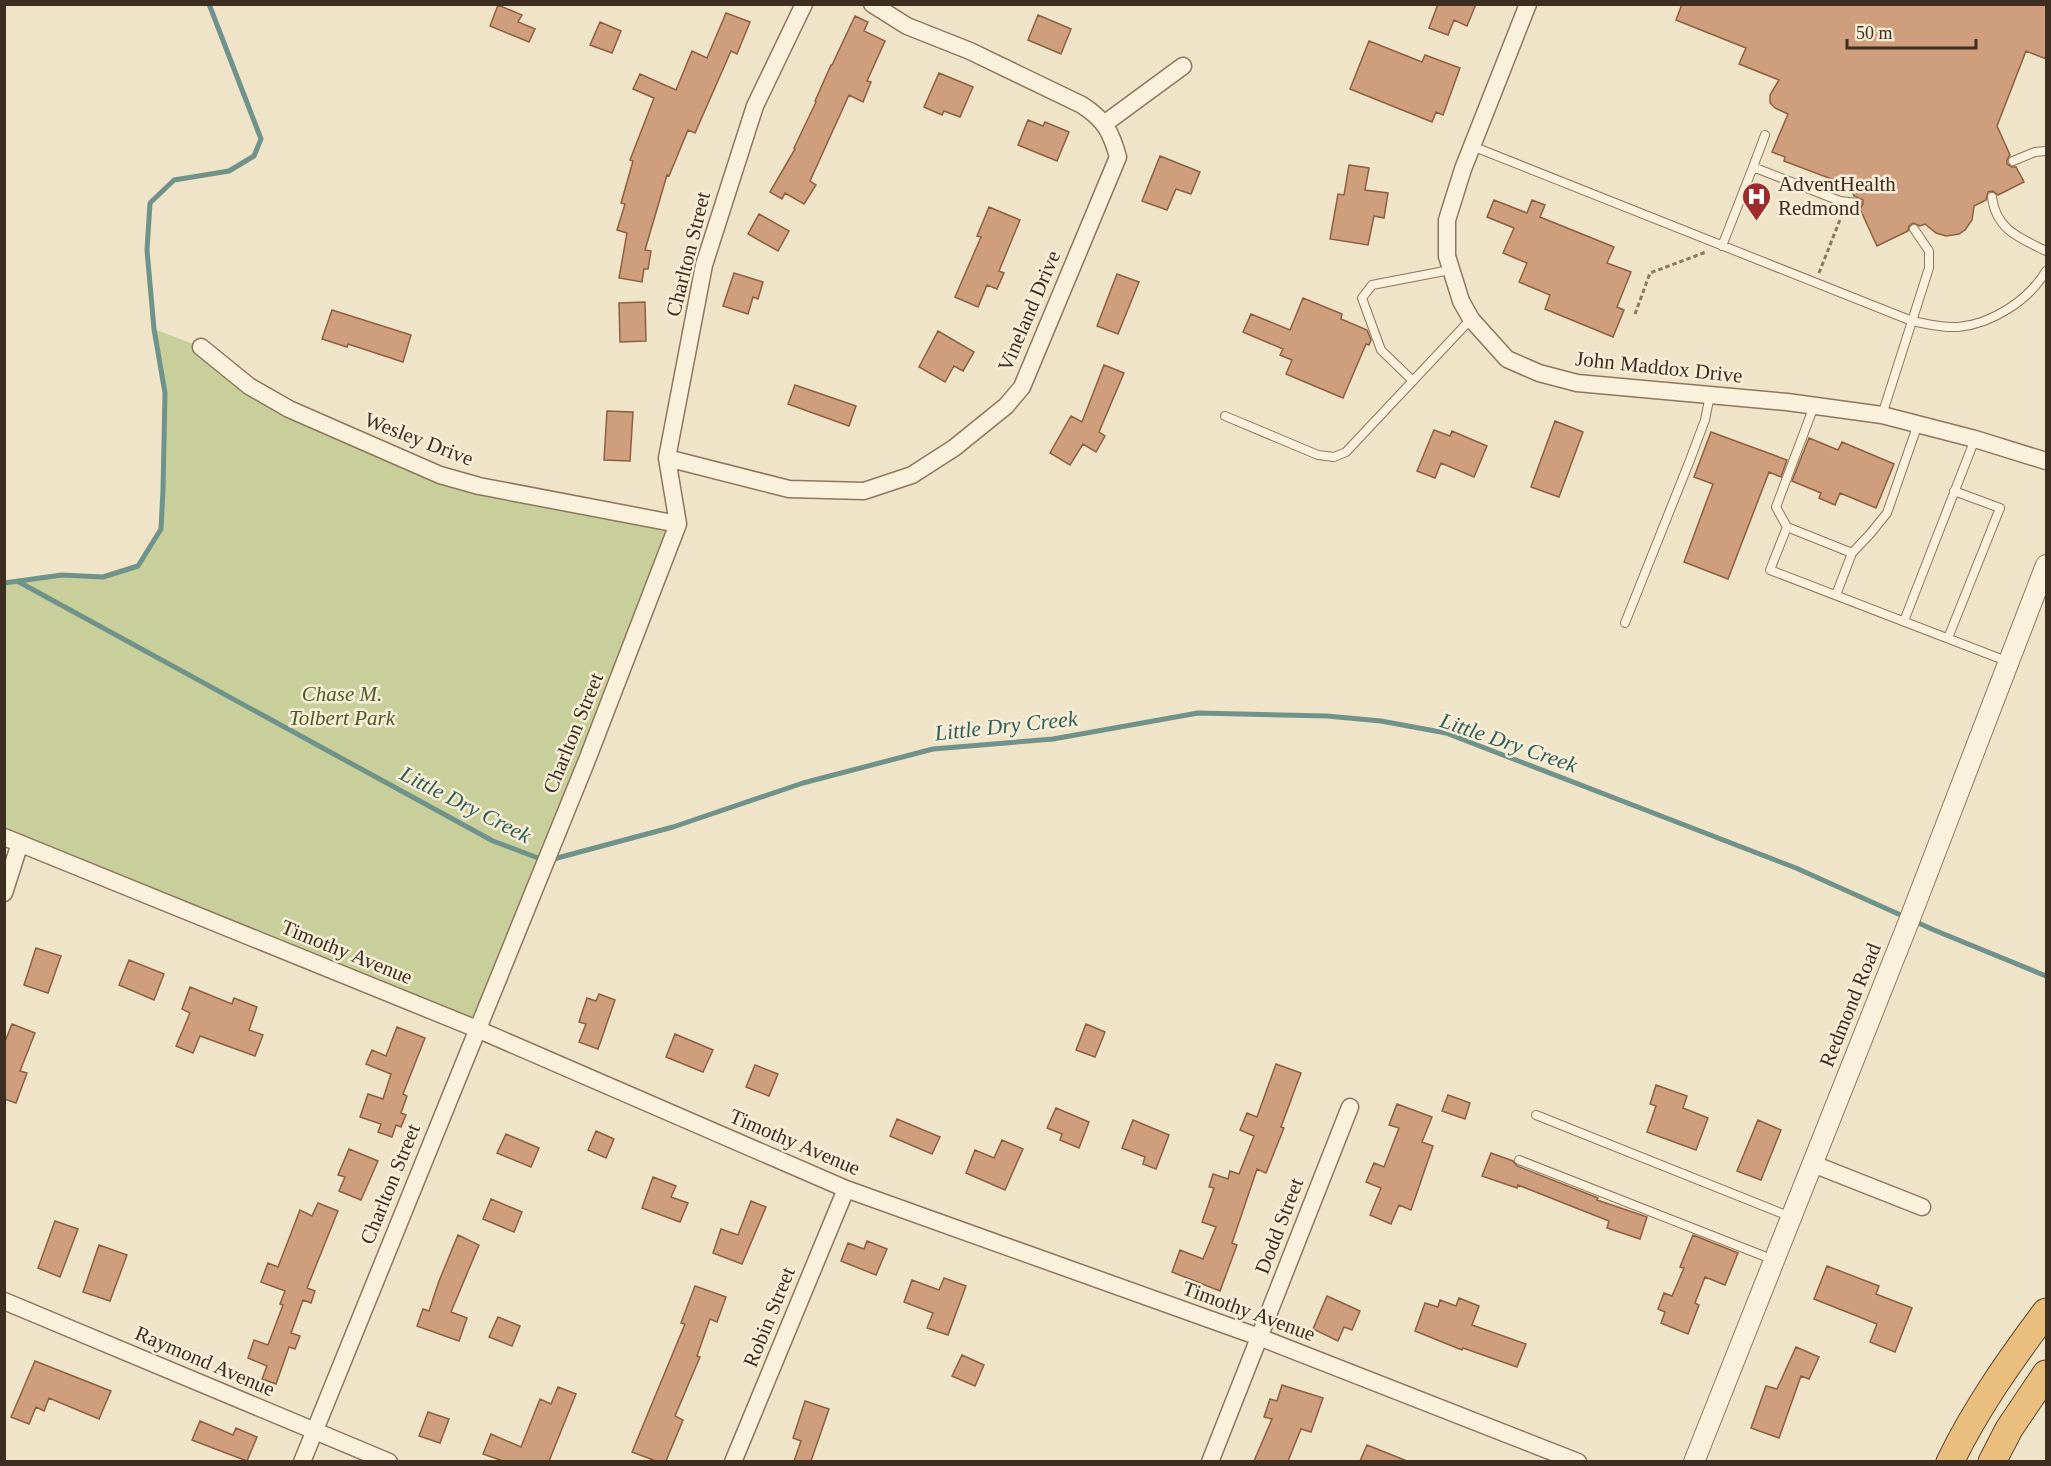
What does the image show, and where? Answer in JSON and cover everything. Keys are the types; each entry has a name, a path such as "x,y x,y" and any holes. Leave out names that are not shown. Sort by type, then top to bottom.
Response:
{"highway":[{"path":"1950,1461 1986,1397 2046,1312"},
{"path":"1992,1461 2009,1429 2046,1374"}],"street":[{"name":"Charlton Street","path":"302,1461 595,739 678,524 667,458 704,265 755,106 804,4"},
{"name":"Vineland Drive","path":"667,458 789,489 864,491 912,475 954,448 1006,406 1022,387 1119,157 1112,134 1096,114 1082,105 969,51 907,26 872,4"},
{"name":"John Maddox Drive","path":"1528,4 1472,146 1447,220 1447,256 1461,302 1471,320 1507,359 1539,373 1577,383 1710,395 1882,415 2046,461"},
{"path":"1104,124 1184,66"},
{"name":"Wesley Drive","path":"201,347 249,386 289,409 440,476 479,486 678,524"},
{"name":"Redmond Road","path":"1694,1461 1813,1164 2046,565"},
{"path":"4,893 12,840"},
{"name":"Timothy Avenue","path":"12,840 477,1029 846,1189 1259,1337 1578,1461"},
{"name":"Dodd Street","path":"1210,1461 1350,1107"},
{"path":"1813,1164 1922,1207"},
{"name":"Robin Street","path":"733,1461 846,1189"},
{"name":"Raymond Avenue","path":"4,1301 389,1461"}],"lane":[{"path":"1722,246 1765,135"},
{"path":"1472,146 1912,321 1937,326 1970,325 1990,318 2020,301 2046,271"},
{"path":"2013,162 2035,152 2046,151"},
{"path":"1753,167 1840,201 1857,203"},
{"path":"1992,197 1996,216 2003,225 2020,238 2046,251"},
{"path":"1882,415 1926,279 1930,258 1925,243 1914,229"},
{"path":"1413,381 1381,350 1362,298 1372,285 1450,270"},
{"path":"1226,416 1318,455 1334,457 1346,452 1471,320"},
{"path":"1625,623 1705,420 1710,395"},
{"path":"1814,406 1776,507 1787,527 1852,553"},
{"path":"1836,595 1852,553 1887,513 1918,424"},
{"path":"1904,621 1974,439"},
{"path":"1948,638 2000,508 1954,491"},
{"path":"1787,527 1770,570 2009,662"},
{"path":"1536,1115 1791,1218"},
{"path":"1519,1160 1774,1260"}],"path":[{"path":"1815,283 1847,202"},
{"path":"1635,314 1650,273 1722,246"}],"green space":[{"name":"Chase M. Tolbert Park","path":"154,329 201,347 249,386 440,475 678,524 477,1029 5,837 4,583 62,575 103,577 138,566 161,529 165,393"}],"building":[{"path":"1438,4 1476,4 1467,26 1454,20 1448,35 1429,28"},
{"path":"1682,4 2046,4 2046,59 2026,51 1997,126 2010,155 2007,164 2016,167 2024,182 1998,195 1993,191 1988,192 1986,200 1974,206 1972,220 1959,234 1946,236 1936,233 1925,224 1920,226 1913,223 1909,226 1908,231 1877,246 1860,209 1863,200 1854,196 1850,186 1784,161 1785,157 1772,152 1788,114 1770,103 1770,95 1779,80 1739,64 1746,48 1676,20"},
{"path":"498,5 522,15 518,22 535,29 529,42 490,26"},
{"path":"726,13 750,22 737,54 731,51 695,133 688,130 669,176 667,175 645,250 651,251 648,269 644,269 642,282 619,278 627,233 617,230 625,204 621,203 633,161 630,160 654,98 633,89 640,74 676,90 692,51 707,58"},
{"path":"1038,15 1071,29 1061,54 1028,40"},
{"path":"855,16 868,22 864,31 885,41 867,81 871,82 863,102 849,95 810,181 816,185 804,204 785,193 782,199 770,192 795,149"},
{"path":"600,22 621,31 612,53 590,45"},
{"path":"1369,41 1422,62 1425,55 1460,68 1443,115 1436,112 1432,122 1350,89"},
{"path":"939,73 973,87 960,117 944,111 942,115 924,107"},
{"path":"1028,120 1043,126 1045,122 1069,132 1057,161 1018,145"},
{"path":"1160,156 1200,172 1191,194 1176,189 1167,210 1142,201"},
{"path":"1349,165 1369,168 1365,190 1388,193 1384,218 1374,216 1368,245 1330,239 1338,194 1344,195"},
{"path":"1494,200 1527,213 1532,200 1545,205 1540,217 1614,247 1607,263 1631,272 1617,307 1624,310 1613,337 1545,309 1550,295 1519,282 1527,263 1503,253 1514,228 1487,217"},
{"path":"989,207 1020,220 999,271 1004,273 997,289 987,285 978,307 955,297 981,237 977,236"},
{"path":"759,214 789,231 778,251 748,234"},
{"path":"734,273 763,282 758,299 753,297 748,314 723,306"},
{"path":"1117,274 1139,282 1118,334 1097,326"},
{"path":"1303,298 1342,314 1341,319 1367,330 1371,340 1369,345 1366,344 1343,398 1286,374 1292,360 1280,355 1283,349 1243,332 1251,314 1290,330"},
{"path":"645,302 646,341 620,342 619,303"},
{"path":"332,310 411,335 403,362 348,344 347,347 322,339"},
{"path":"938,331 974,352 963,371 954,366 945,382 919,367"},
{"path":"1104,365 1124,373 1099,432 1105,436 1096,452 1083,444 1070,465 1050,453 1071,416 1082,422"},
{"path":"795,385 856,406 849,426 788,404"},
{"path":"607,411 633,412 630,461 604,460"},
{"path":"1555,421 1583,432 1559,497 1531,487"},
{"path":"1434,430 1450,436 1452,431 1487,446 1474,477 1441,463 1435,478 1417,471"},
{"path":"1711,432 1787,460 1781,477 1769,472 1728,579 1684,562 1713,484 1694,477"},
{"path":"1809,438 1838,450 1842,442 1894,464 1876,508 1840,493 1835,505 1819,498 1821,493 1792,481"},
{"path":"36,948 61,956 48,993 24,985"},
{"path":"129,960 164,974 154,1000 119,985"},
{"path":"190,987 232,1004 234,998 257,1007 249,1030 263,1035 255,1056 200,1036 193,1053 176,1046 190,1013 182,1009"},
{"path":"599,994 615,1000 598,1049 579,1042 586,1024 579,1022 587,998 596,1001"},
{"path":"12,1024 35,1033 20,1071 27,1073 16,1103 4,1099 4,1044"},
{"path":"1086,1024 1105,1032 1095,1057 1076,1050"},
{"path":"397,1027 425,1038 403,1094 407,1096 401,1113 406,1115 401,1127 396,1125 392,1137 378,1132 381,1124 360,1117 368,1094 383,1099 391,1074 366,1064 372,1050 386,1056"},
{"path":"675,1034 713,1050 703,1072 666,1057"},
{"path":"1276,1064 1301,1073 1281,1127 1284,1128 1266,1173 1257,1169 1232,1243 1237,1245 1220,1291 1172,1272 1180,1250 1203,1259 1216,1227 1202,1222 1214,1188 1209,1187 1213,1174 1228,1179 1230,1171 1239,1174 1254,1136 1240,1130 1247,1113 1257,1117"},
{"path":"755,1065 778,1074 769,1096 746,1087"},
{"path":"1656,1085 1687,1096 1683,1108 1708,1118 1696,1150 1647,1132 1656,1106 1650,1104"},
{"path":"1448,1095 1470,1103 1465,1119 1442,1111"},
{"path":"1397,1104 1432,1117 1422,1142 1433,1146 1411,1210 1399,1205 1391,1224 1370,1215 1381,1188 1366,1182 1374,1163 1384,1167 1399,1128 1389,1125"},
{"path":"1056,1108 1089,1122 1079,1148 1060,1140 1062,1134 1047,1128"},
{"path":"897,1119 940,1137 932,1154 890,1136"},
{"path":"1133,1120 1169,1135 1156,1169 1143,1164 1145,1157 1122,1148"},
{"path":"1758,1120 1781,1130 1761,1180 1737,1171"},
{"path":"596,1131 614,1139 606,1158 588,1150"},
{"path":"506,1134 539,1148 531,1167 497,1153"},
{"path":"1002,1140 1023,1149 1005,1190 966,1173 975,1150 994,1158"},
{"path":"349,1149 378,1161 361,1200 339,1191 345,1177 338,1175"},
{"path":"1491,1153 1513,1161 1517,1166 1598,1198 1597,1200 1647,1217 1640,1239 1607,1228 1609,1221 1518,1185 1517,1188 1482,1176"},
{"path":"653,1177 676,1186 671,1197 688,1203 680,1222 642,1208"},
{"path":"491,1199 522,1212 514,1232 483,1219"},
{"path":"751,1201 766,1207 742,1264 713,1253 721,1229 738,1235"},
{"path":"318,1203 338,1211 307,1288 315,1291 311,1303 303,1300 291,1333 300,1336 295,1349 289,1347 276,1384 262,1379 267,1366 248,1358 254,1340 268,1345 283,1305 280,1304 285,1291 261,1282 268,1263 278,1267 300,1210 312,1216"},
{"path":"55,1221 78,1229 60,1277 38,1268"},
{"path":"458,1235 479,1245 451,1312 467,1318 459,1341 417,1326 423,1309 429,1311"},
{"path":"1693,1235 1738,1253 1725,1285 1705,1277 1695,1303 1699,1305 1688,1334 1661,1323 1665,1312 1658,1309 1664,1293 1672,1296 1684,1268 1680,1267"},
{"path":"867,1241 887,1249 876,1275 841,1261 848,1243 864,1249"},
{"path":"99,1245 127,1255 110,1301 83,1292"},
{"path":"1827,1266 1879,1286 1876,1294 1912,1308 1895,1352 1870,1342 1877,1324 1814,1299"},
{"path":"944,1278 966,1286 948,1335 927,1328 933,1313 904,1302 912,1280 939,1290"},
{"path":"695,1286 726,1297 717,1322 710,1319 697,1356 700,1357 675,1416 683,1420 666,1461 656,1461 632,1452 685,1324 681,1323"},
{"path":"1327,1296 1360,1311 1352,1330 1344,1327 1338,1341 1313,1329"},
{"path":"1459,1298 1479,1306 1472,1325 1526,1344 1517,1367 1463,1348 1462,1350 1415,1331 1425,1303 1438,1307 1440,1300 1456,1306"},
{"path":"498,1317 520,1326 512,1346 489,1337"},
{"path":"1796,1347 1819,1357 1809,1379 1801,1376 1779,1438 1751,1428 1766,1386 1777,1389"},
{"path":"962,1355 984,1365 975,1386 952,1376"},
{"path":"35,1361 111,1391 99,1419 49,1398 44,1411 36,1407 29,1424 11,1417"},
{"path":"1282,1385 1323,1398 1311,1432 1301,1429 1288,1461 1254,1461 1272,1419 1264,1417 1270,1399 1277,1401"},
{"path":"558,1387 576,1394 549,1461 503,1461 483,1454 491,1434 521,1447 540,1399 551,1404"},
{"path":"805,1401 829,1409 811,1461 794,1461 801,1441 793,1438"},
{"path":"428,1412 449,1419 440,1443 419,1436"},
{"path":"200,1421 233,1435 236,1428 257,1437 247,1461 192,1440"},
{"path":"1367,1445 1407,1461 1360,1461"}],"waterway":[{"path":"4,583 62,575 103,577 138,566 161,529 165,393 154,329 147,250 150,203 174,180 229,171 254,156 261,139 209,4"},
{"name":"Little Dry Creek","path":"19,582 493,841 546,861 673,827 803,783 933,749 1053,739 1198,713 1327,716 1381,721 1446,733 1796,868 1934,930 2046,976"}],"place":[{"name":"AdventHealth Redmond","path":"1757,222"}]}
